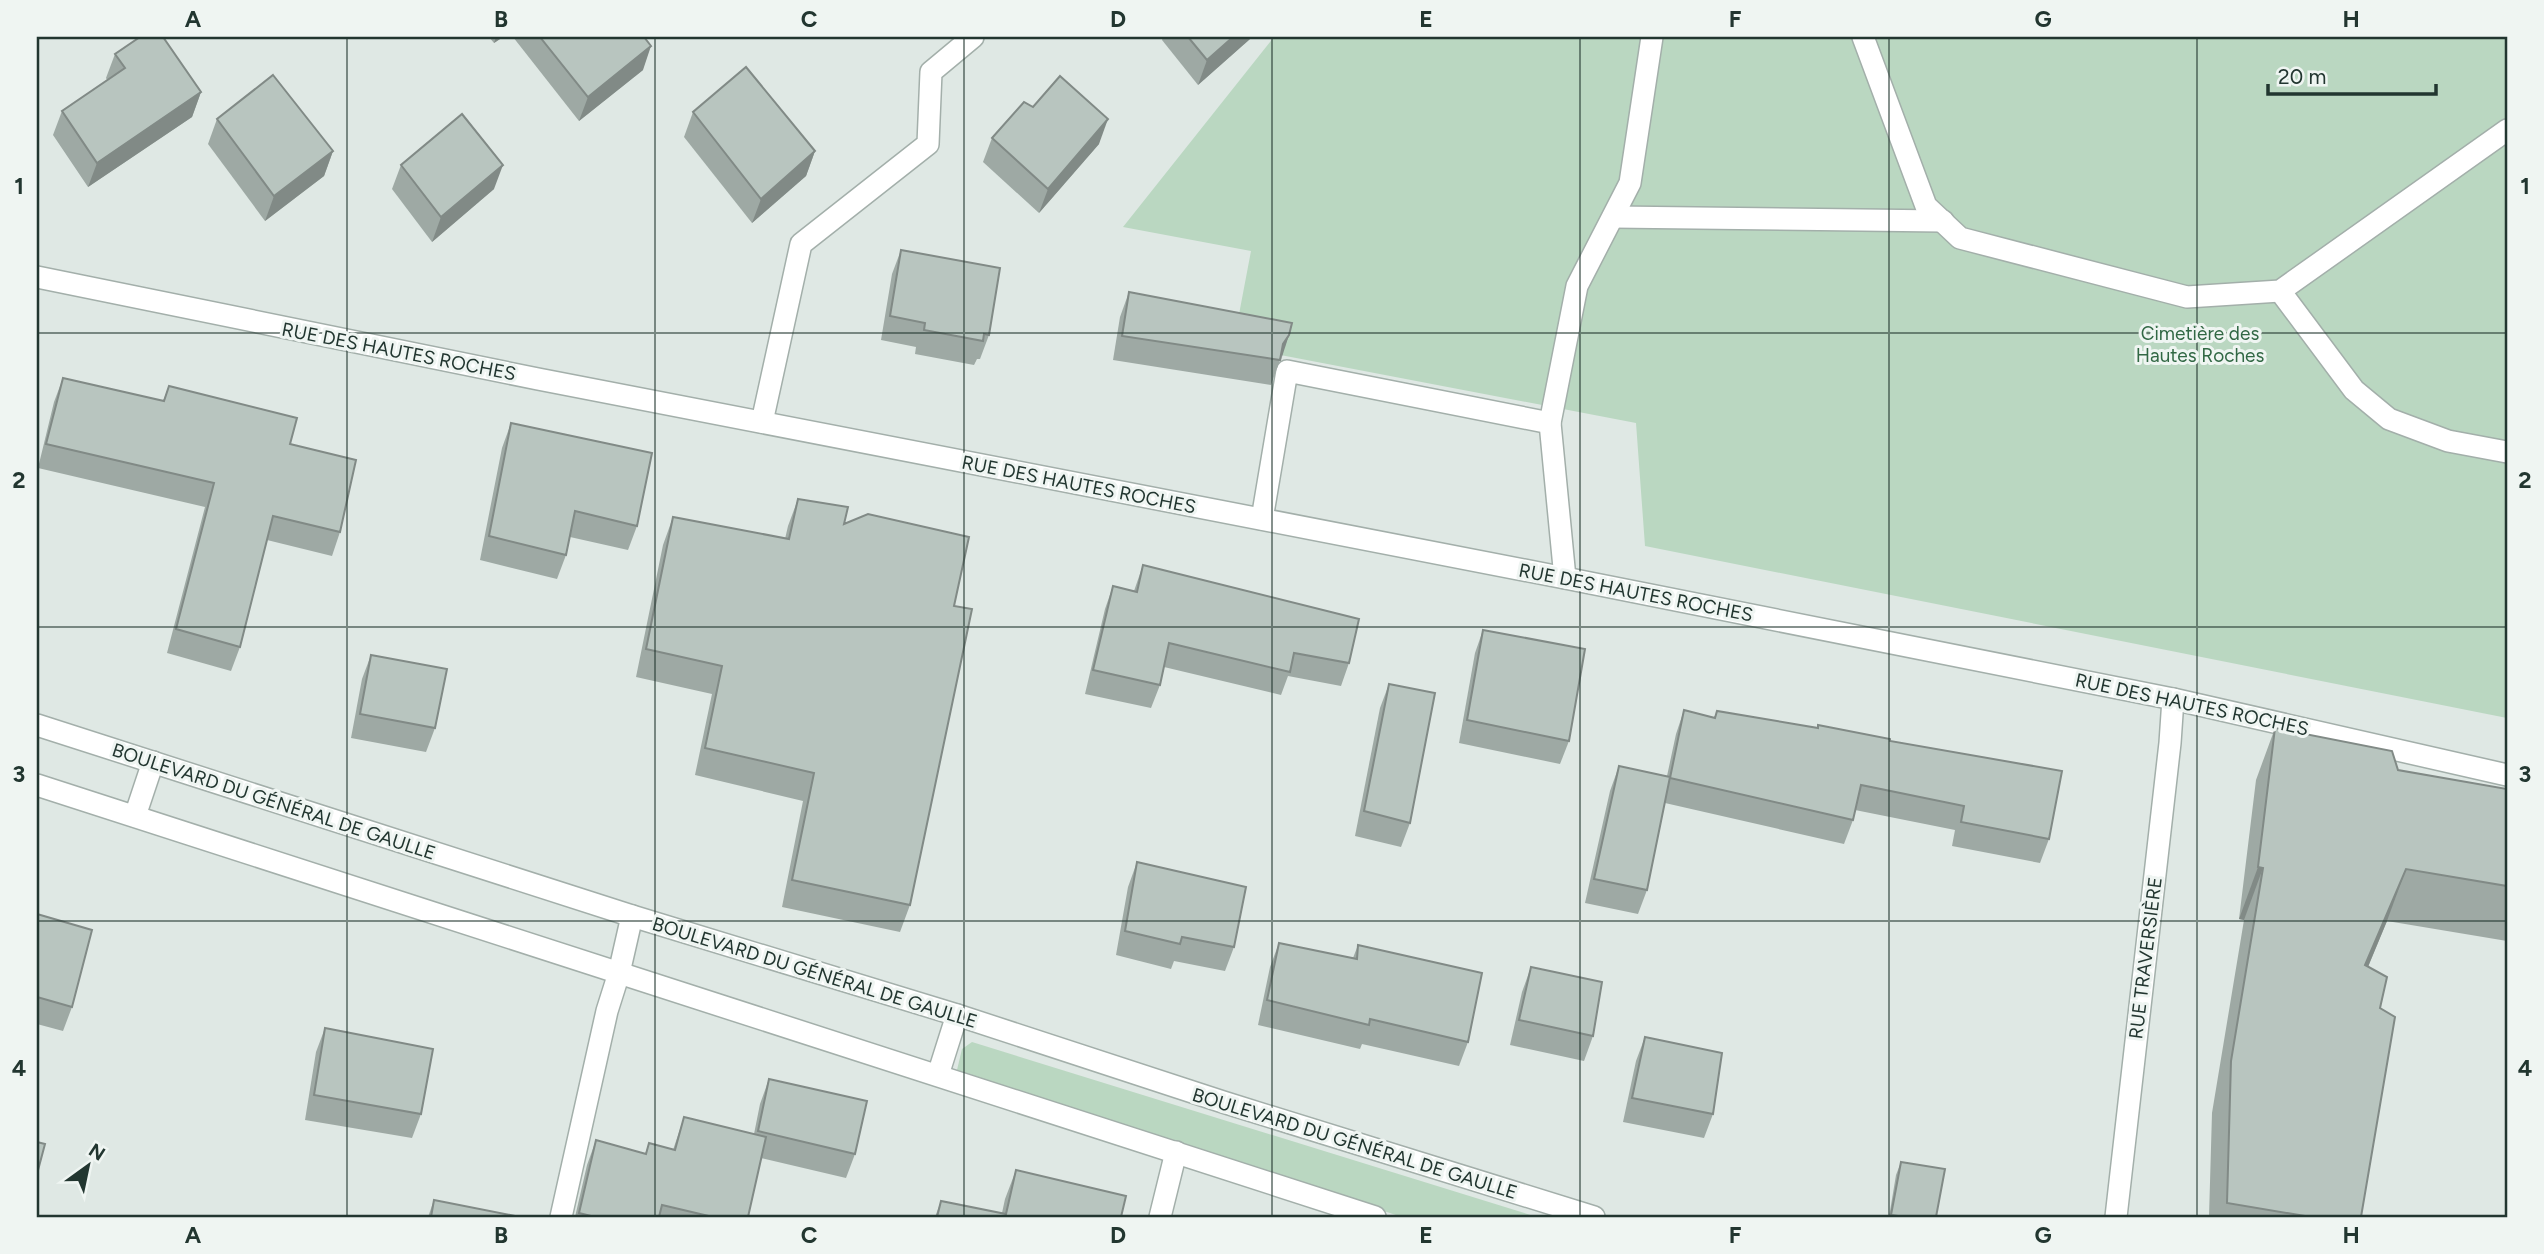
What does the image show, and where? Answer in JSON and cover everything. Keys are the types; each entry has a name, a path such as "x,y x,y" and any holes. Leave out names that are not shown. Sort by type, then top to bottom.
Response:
{"street":[{"path":"762,422 801,244 928,144 931,72 973,37"},
{"path":"1565,578 1550,423 1577,286 1630,183 1652,37"},
{"path":"1863,37 1926,206 1960,238 2187,297 2280,290 2507,130"},
{"path":"1613,217 1943,222"},
{"name":"RUE DES HAUTES ROCHES","path":"37,277 2173,699 2507,775"},
{"path":"2280,290 2354,390 2389,419 2448,441 2507,452"},
{"path":"1262,519 1287,371 1550,423"},
{"name":"RUE TRAVERSIÈRE","path":"2116,1217 2169,756 2173,699"},
{"name":"BOULEVARD DU GÉNÉRAL DE GAULLE","path":"37,725 632,916 957,1015 1223,1102 1594,1217"},
{"path":"135,816 153,762"},
{"path":"37,785 1375,1217"},
{"path":"561,1217 607,1011 632,916"},
{"path":"938,1075 957,1015"},
{"path":"1160,1217 1176,1152"}],"green space":[{"name":"Cimetière des Hautes Roches","path":"1274,37 2507,37 2507,718 1645,546 1636,423 1233,346 1251,251 1123,227"},
{"path":"972,1042 1537,1217 1402,1217 957,1070 962,1049"}],"building":[{"path":"140,37 163,37 201,92 97,163 62,111 125,68 115,54"},
{"path":"540,37 644,37 651,46 588,97"},
{"path":"1188,37 1233,37 1207,60"},
{"path":"746,67 815,151 761,199 693,112"},
{"path":"273,75 333,151 274,196 217,119"},
{"path":"1060,76 1108,119 1048,189 992,138 1024,102 1033,107"},
{"path":"462,114 503,165 441,217 401,165"},
{"path":"901,250 1000,268 989,335 984,334 983,341 924,330 925,323 890,316"},
{"path":"1129,292 1292,323 1280,360 1122,336"},
{"path":"63,378 164,401 169,386 297,418 290,444 356,460 340,532 273,516 240,647 176,629 214,483 46,444"},
{"path":"511,423 652,453 637,526 575,511 566,555 489,536"},
{"path":"798,499 848,507 844,524 868,514 969,537 954,606 972,609 910,905 792,880 814,773 705,748 722,666 646,649 673,517 789,539"},
{"path":"1143,565 1359,619 1349,663 1294,653 1290,672 1169,643 1160,685 1093,670 1113,586 1137,592"},
{"path":"1483,630 1585,649 1569,741 1467,720"},
{"path":"371,655 447,669 435,728 360,714"},
{"path":"1389,684 1435,693 1410,823 1364,811"},
{"path":"1684,710 1715,718 1717,711 1818,728 1818,725 1890,741 2062,771 2049,839 1961,822 1964,806 1861,785 1853,820 1670,778"},
{"path":"2275,728 2392,751 2398,770 2507,789 2507,886 2406,869 2365,965 2387,977 2380,1008 2395,1017 2361,1217 2311,1217 2227,1203 2231,1061 2263,868 2258,867"},
{"path":"1619,766 1670,777 1647,890 1594,879"},
{"path":"1137,862 1246,887 1234,947 1182,937 1180,944 1125,931"},
{"path":"37,914 92,930 72,1007 37,997"},
{"path":"1279,943 1357,959 1358,945 1482,973 1468,1042 1370,1019 1369,1025 1267,1000"},
{"path":"1531,967 1602,982 1593,1036 1519,1020"},
{"path":"325,1028 433,1049 421,1114 314,1095"},
{"path":"1645,1037 1722,1053 1713,1114 1632,1098"},
{"path":"769,1079 867,1101 855,1154 758,1131"},
{"path":"684,1117 766,1137 748,1217 713,1217 662,1205 659,1217 595,1217 579,1213 596,1140 646,1154 649,1143 675,1150"},
{"path":"37,1142 45,1144 37,1174"},
{"path":"1901,1162 1945,1169 1936,1217 1891,1215"},
{"path":"1016,1170 1126,1196 1121,1217 937,1217 941,1201 1006,1214"},
{"path":"434,1200 520,1217 431,1217"}]}
